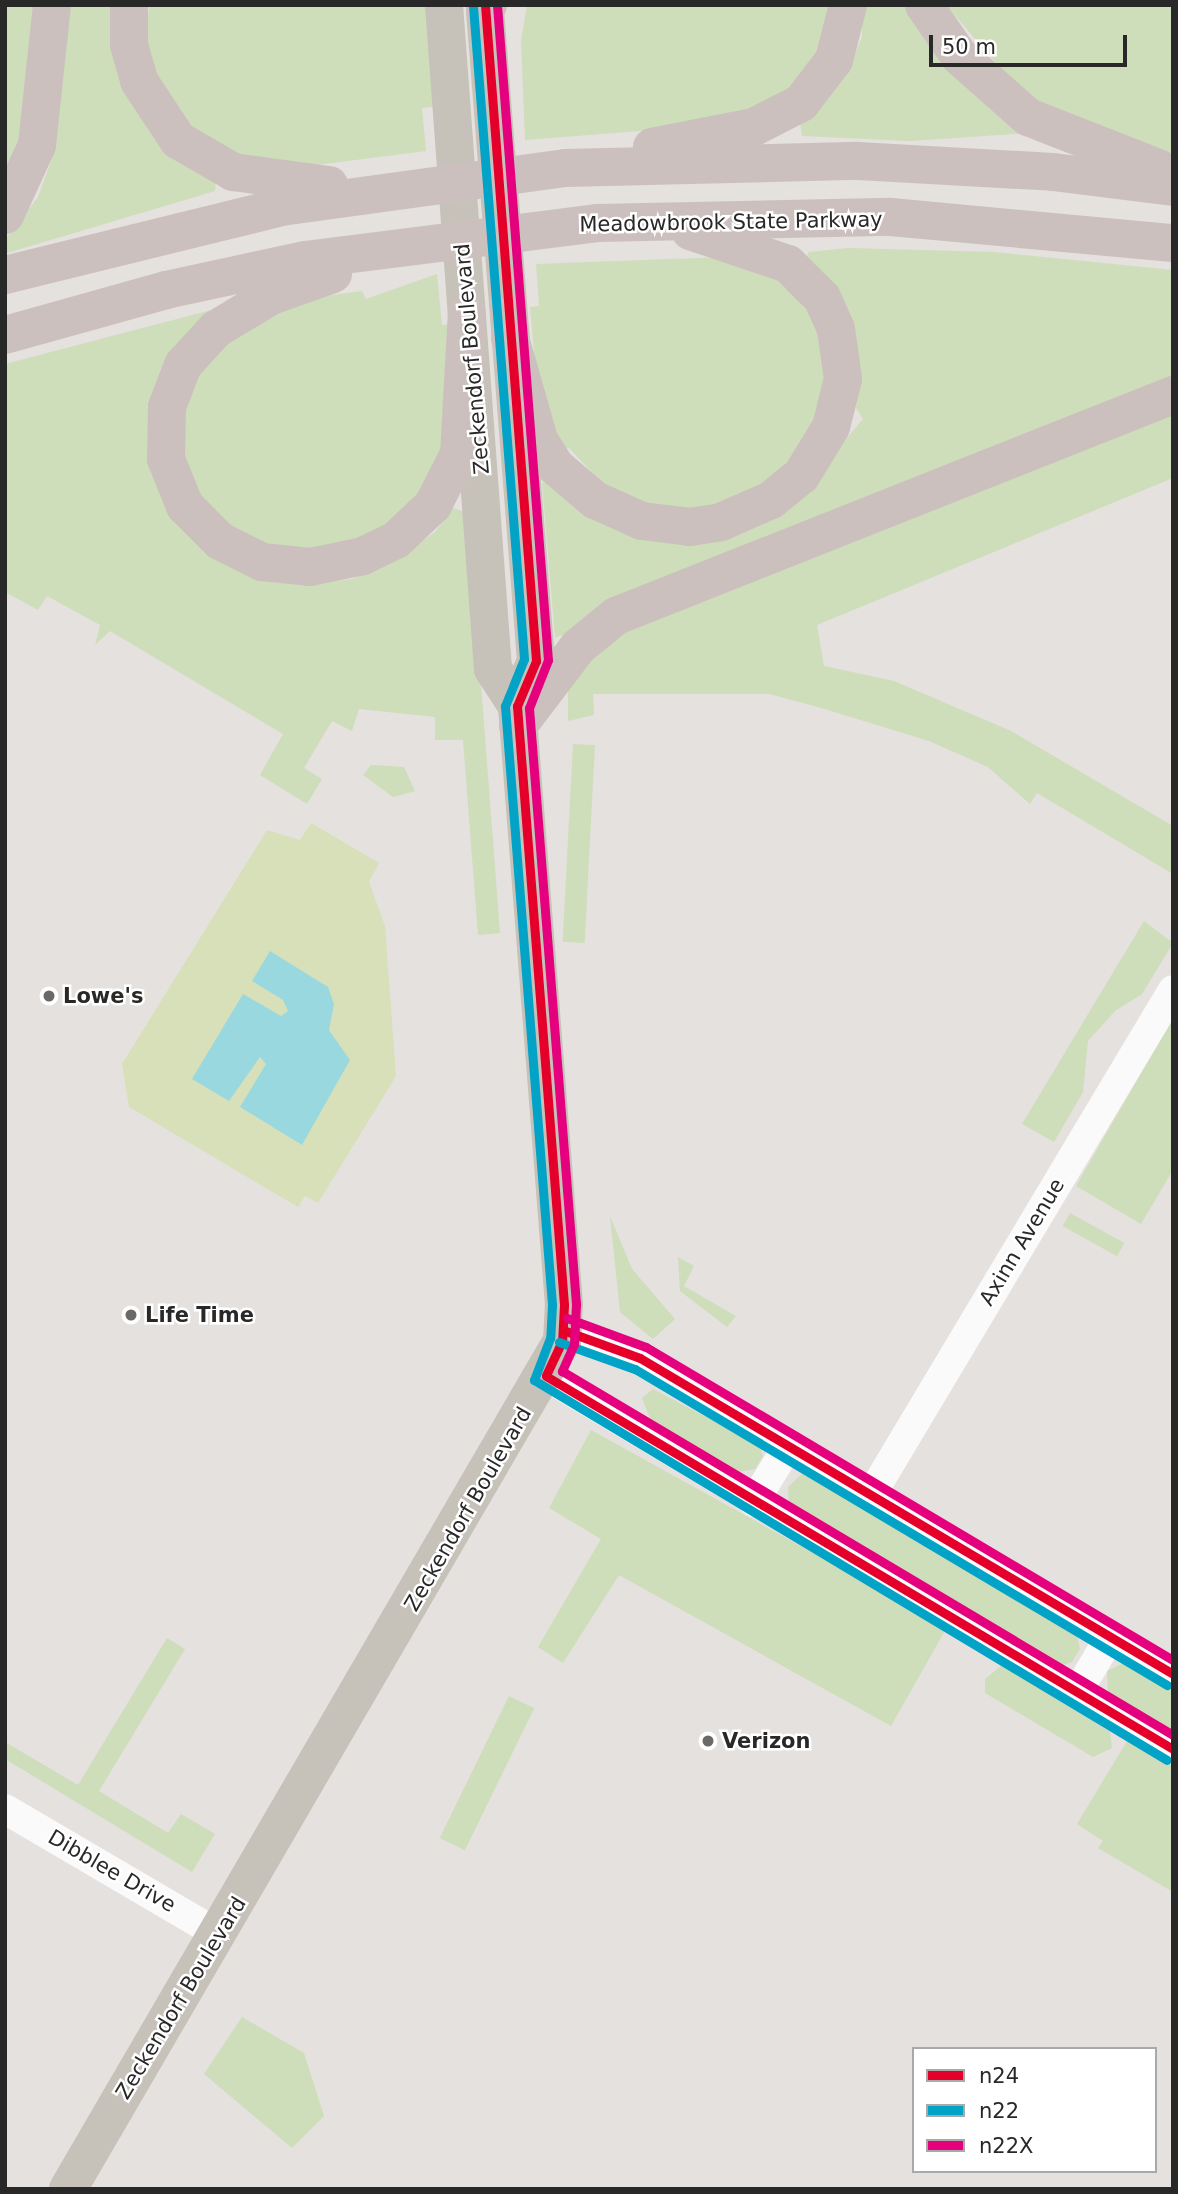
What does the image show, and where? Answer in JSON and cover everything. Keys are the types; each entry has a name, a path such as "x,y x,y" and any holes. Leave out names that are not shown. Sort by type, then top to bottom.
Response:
{"highway":[{"path":"5,215 37,145 52,5"},
{"path":"129,5 129,45 139,81 157,116 189,149 249,176 379,191"},
{"path":"5,275 190,226 379,191 565,168 746,130 786,113 814,90 834,60 848,5"},
{"path":"924,5 967,64 1028,117 1173,174"},
{"path":"565,168 870,161 1054,172 1173,187"},
{"name":"Meadowbrook State Parkway","path":"5,335 209,279 434,239 647,219 891,217 1173,243"},
{"path":"509,323 538,440 562,474 607,507 642,521 705,525 753,510 786,489 822,445 841,395 840,346 829,312 800,273 774,256 647,219"},
{"path":"434,239 271,296 204,339 176,378 164,424 166,459 186,506 220,541 278,565 343,562 396,540 433,505 459,454 467,313"},
{"path":"518,716 578,647 616,616 1173,395"}],"main road":[{"name":"Zeckendorf Boulevard","path":"444,5 493,669 518,716"},
{"name":"Zeckendorf Boulevard","path":"68,2189 546,1377 564,1330 518,716 536,661 486,7"}],"street":[{"name":"Axinn Avenue","path":"871,1494 1173,990"},
{"path":"564,1330 627,1350 1173,1674"},
{"path":"546,1377 754,1503 1173,1749"},
{"path":"754,1503 788,1446"},
{"path":"1077,1693 1110,1637"},
{"name":"Dibblee Drive","path":"5,1809 218,1934"}],"green space":[{"path":"5,5 44,5 28,139 5,200"},
{"path":"69,5 123,5 122,39 216,180 215,191 7,253 5,240 38,197 51,161"},
{"path":"149,5 431,5 438,106 422,108 426,151 308,166 232,158 173,113 145,53"},
{"path":"527,5 839,5 813,78 741,123 525,140 521,41"},
{"path":"862,5 911,5 1031,133 910,141 802,136 800,123 843,79 862,37"},
{"path":"946,5 1173,5 1173,153 1073,123 1020,91"},
{"path":"848,248 994,252 1173,270 1173,387 555,638 542,482 726,539 787,509 863,419 856,408 859,360 804,261 809,252"},
{"path":"726,257 772,269 827,334 829,407 785,478 698,517 616,498 569,448 561,450 537,384 530,307 539,306 536,264"},
{"path":"437,274 442,325 455,323 460,422 410,516 337,554 251,546 199,497 182,459 185,403 204,362 240,328 304,299 362,291 366,299"},
{"path":"219,308 190,343 170,498 299,585 352,579 394,561 435,532 453,508 468,513 500,933 478,935 463,740 435,740 435,717 359,709 352,731 332,721 304,768 322,779 307,804 260,775 283,734 110,631 95,645 100,625 47,596 38,610 5,592 5,364"},
{"path":"1173,415 1173,478 817,625 824,666 894,681 1011,731 1173,826 1173,874 1037,793 1030,804 988,767 929,741 769,694 593,694 594,715 568,721 568,691 588,659 622,629"},
{"path":"573,744 595,745 585,943 563,942"},
{"path":"371,765 404,767 415,791 393,797 363,775"},
{"path":"311,823 379,863 369,882 385,926 396,1076 318,1203 305,1196 298,1207 129,1107 122,1064 267,830 300,840"},
{"path":"1144,921 1173,943 1142,994 1115,1011 1088,1041 1083,1092 1054,1142 1022,1124"},
{"path":"1173,1018 1173,1170 1141,1224 1076,1186"},
{"path":"1070,1213 1124,1243 1117,1256 1063,1226"},
{"path":"610,1216 632,1269 675,1319 653,1339 620,1312"},
{"path":"678,1257 694,1266 684,1286 736,1316 727,1327 680,1291"},
{"path":"653,1389 759,1445 763,1456 755,1469 733,1473 653,1426 642,1398"},
{"path":"591,1430 947,1627 891,1726 619,1575 563,1663 538,1647 601,1539 549,1508"},
{"path":"806,1470 1076,1632 1080,1649 1072,1662 1060,1666 789,1507 788,1487"},
{"path":"167,1638 185,1649 99,1791 168,1833 181,1814 215,1834 192,1872 5,1759 5,1742 78,1785"},
{"path":"1128,1661 1173,1688 1173,1734 1108,1695 1107,1671"},
{"path":"1002,1665 1110,1732 1112,1748 1093,1757 985,1693 985,1679"},
{"path":"509,1696 534,1708 465,1850 440,1838"},
{"path":"1133,1731 1173,1754 1173,1892 1098,1848 1103,1841 1077,1824"},
{"path":"242,2017 304,2053 324,2116 292,2148 204,2074"}],"water":[{"path":"270,951 328,987 334,1004 329,1030 350,1060 302,1145 240,1107 266,1064 260,1057 229,1101 192,1079 243,994 281,1016 288,1011 283,1000 252,981"}],"transit line":[{"name":"n24","path":"485,5 536,661 517,706 564,1305 562,1341 546,1376 1173,1749"},
{"name":"n22X","path":"497,5 548,660 529,708 576,1304 574,1344 562,1371 1173,1735"},
{"name":"n22","path":"473,6 524,659 505,706 552,1305 550,1338 534,1380 1167,1760"},
{"name":"n22X","path":"567,1318 646,1347 1173,1660"},
{"name":"n24","path":"563,1330 640,1358 1173,1674"},
{"name":"n22","path":"559,1342 635,1369 1167,1685"}],"place":[{"name":"Lowe's","path":"49,996"},
{"name":"Life Time","path":"131,1315"},
{"name":"Verizon","path":"708,1741"}]}
